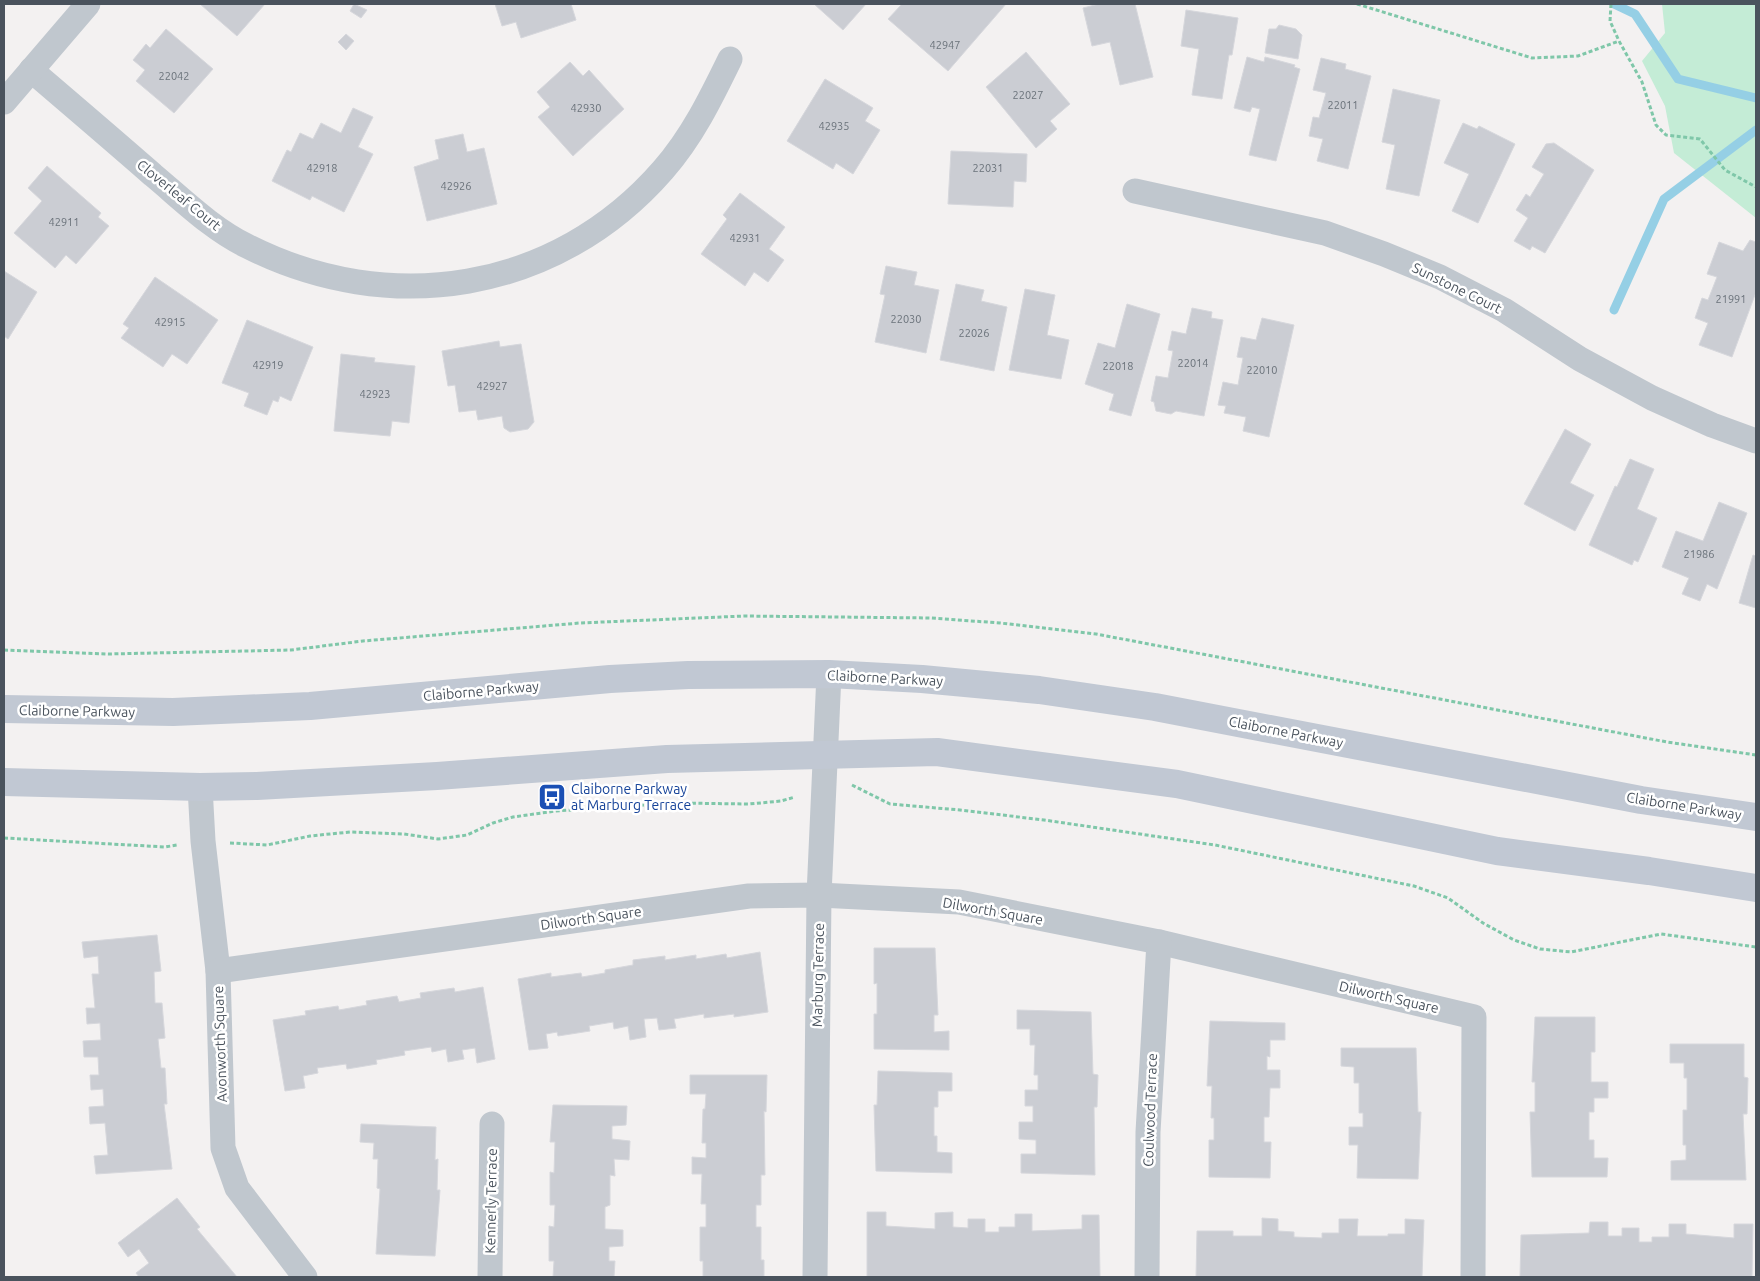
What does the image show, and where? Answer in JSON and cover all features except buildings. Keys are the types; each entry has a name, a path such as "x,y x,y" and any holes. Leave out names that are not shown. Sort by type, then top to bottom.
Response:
{"main road":[{"name":"Claiborne Parkway","path":"4,709 183,712 310,706 610,679 688,675 829,674 922,679 1039,690 1155,707 1641,800 1756,817"},
{"path":"4,782 200,787 437,776 667,759 937,752 1176,784 1497,851 1649,870 1756,888"}],"street":[{"path":"4,102 88,4"},
{"name":"Cloverleaf Court","path":"31,70 206,220 245,246 299,269 345,281 397,287 450,284 491,277 535,262 582,239 626,208 663,170 692,133 730,59"},
{"name":"Sunstone Court","path":"1135,192 1325,233 1384,254 1440,277 1504,310 1580,359 1652,398 1712,425 1756,441"},
{"name":"Marburg Terrace","path":"815,1277 819,895 829,674"},
{"name":"Avonworth Square","path":"200,787 203,841 218,971 223,1148 237,1188 305,1277"},
{"name":"Dilworth Square","path":"218,971 749,896 819,895 959,902 1158,942 1474,1018 1472,1277"},
{"name":"Coulwood Terrace","path":"1146,1277 1148,1132 1158,942"},
{"name":"Kennerly Terrace","path":"490,1277 492,1124"}],"path":[{"path":"1357,4 1532,58 1578,56 1619,41"},
{"path":"1611,4 1610,21 1642,82 1656,126 1666,135 1700,140 1707,146 1725,170 1756,187"},
{"path":"4,838 165,847 203,841 267,845 310,836 350,832 404,834 438,839 467,835 493,823 513,817 556,811 675,803 750,804 781,801 823,788 854,785 890,804 1044,820 1215,845 1414,886 1448,898 1506,936 1540,949 1570,952 1661,934 1756,947"}],"green space":[{"path":"1662,4 1756,4 1756,218 1674,153 1665,106 1642,61 1665,33"}],"waterway":[{"path":"1614,4 1635,14 1678,79 1756,98"},
{"path":"1614,310 1664,199 1756,130"}],"place":[{"name":"Claiborne Parkway at Marburg Terrace","path":"552,797"}]}
